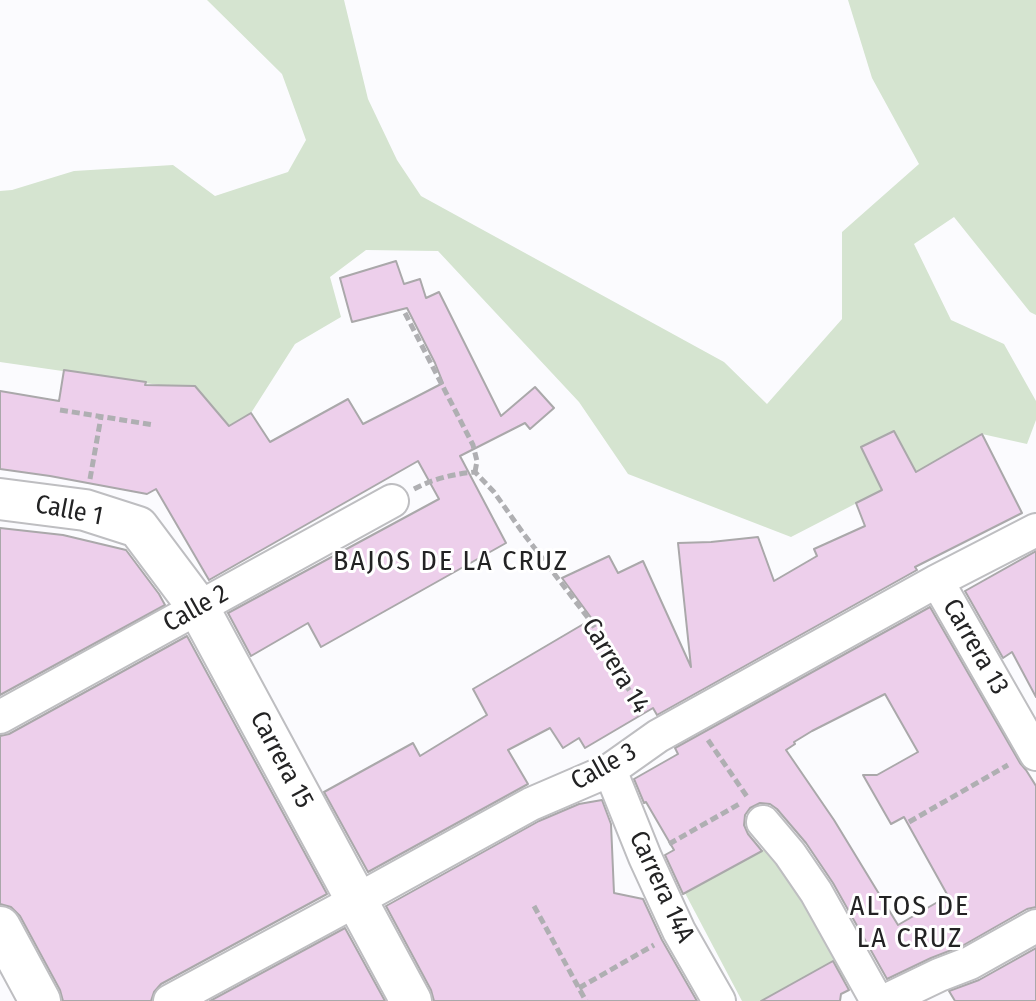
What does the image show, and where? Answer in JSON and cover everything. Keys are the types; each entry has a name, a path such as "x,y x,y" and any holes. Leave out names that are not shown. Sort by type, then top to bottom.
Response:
{"street":[{"name":"Calle 1","path":"0,499 85,510 138,527"},
{"name":"Calle 2","path":"0,717 392,501"},
{"name":"Carrera 15","path":"138,527 198,607 411,1001"},
{"name":"Calle 3","path":"170,1001 531,804 610,770 658,736 937,581 1036,530"},
{"name":"Carrera 13","path":"937,581 1035,752"},
{"name":"Carrera 14A","path":"610,770 679,931 719,1001"},
{"path":"763,822 816,892 877,1001"},
{"path":"885,1001 970,963 1036,926"},
{"path":"0,927 40,1001"}],"path":[{"path":"392,501 429,481 475,472 477,461 473,445 405,313"},
{"path":"60,410 154,425"},
{"path":"85,510 101,417"},
{"name":"Carrera 14","path":"475,472 494,492 592,623 614,666 658,736"},
{"path":"645,857 748,799 704,735"},
{"path":"909,822 1035,752"},
{"path":"534,906 586,1001"},
{"path":"579,988 679,931"}],"green space":[{"path":"207,0 344,0 368,99 397,160 421,196 724,362 767,404 842,319 842,232 919,164 872,78 848,0 1036,0 1036,315 1030,312 954,217 914,244 951,320 1004,344 1036,401 1036,420 1027,444 982,434 916,472 893,431 862,447 882,490 791,537 628,474 579,402 438,251 366,250 330,277 341,317 295,344 251,413 229,426 166,386 0,362 0,191 74,171 173,165 215,196 288,172 306,140 282,74"},
{"path":"775,843 848,974 843,984 831,962 763,1001 742,1001 685,893"}],"building":[{"path":"396,261 404,284 420,279 426,298 439,292 501,416 535,387 554,408 530,429 525,423 460,456 506,543 321,647 308,623 251,656 228,613 439,499 418,461 209,580 156,489 147,494 0,469 0,391 59,401 64,370 146,382 145,385 195,386 229,426 251,413 270,442 348,399 363,424 443,383 407,308 352,322 340,278"},
{"path":"894,431 916,472 982,434 1022,513 915,567 917,570 657,715 653,708 585,748 579,738 563,748 550,728 508,750 528,784 368,872 324,792 413,743 420,756 487,715 473,689 592,619 562,578 609,556 618,573 643,561 691,667 678,543 758,537 774,581 817,556 814,549 865,526 856,503 882,490 861,447"},
{"path":"0,528 63,535 126,550 165,605 0,695"},
{"path":"1036,551 1036,697 1012,652 1003,658 965,591"},
{"path":"930,607 1036,786 1036,907 1027,909 962,946 887,979 833,883 806,843 777,809 760,803 750,808 744,825 762,851 683,894 665,855 674,850 644,803 634,779 678,754 675,748","holes":["885,694 918,752 877,775 863,775 891,824 904,817 948,896 898,925 834,820 786,750 812,731"]},
{"path":"187,636 327,894 161,984 151,1001 63,1001 20,916 11,907 0,904 0,736 9,734"},
{"path":"602,800 611,824 614,893 643,899 697,1001 434,1001 386,906 539,821 579,804"},
{"path":"345,928 385,1001 210,1001"},
{"path":"1036,948 1036,1001 955,1001 949,991 979,980"},
{"path":"833,961 849,990 841,994 840,1001 761,1001"}],"district":[{"name":"BAJOS DE LA CRUZ","path":"451,562"},
{"name":"ALTOS DE LA CRUZ","path":"910,923"}]}
